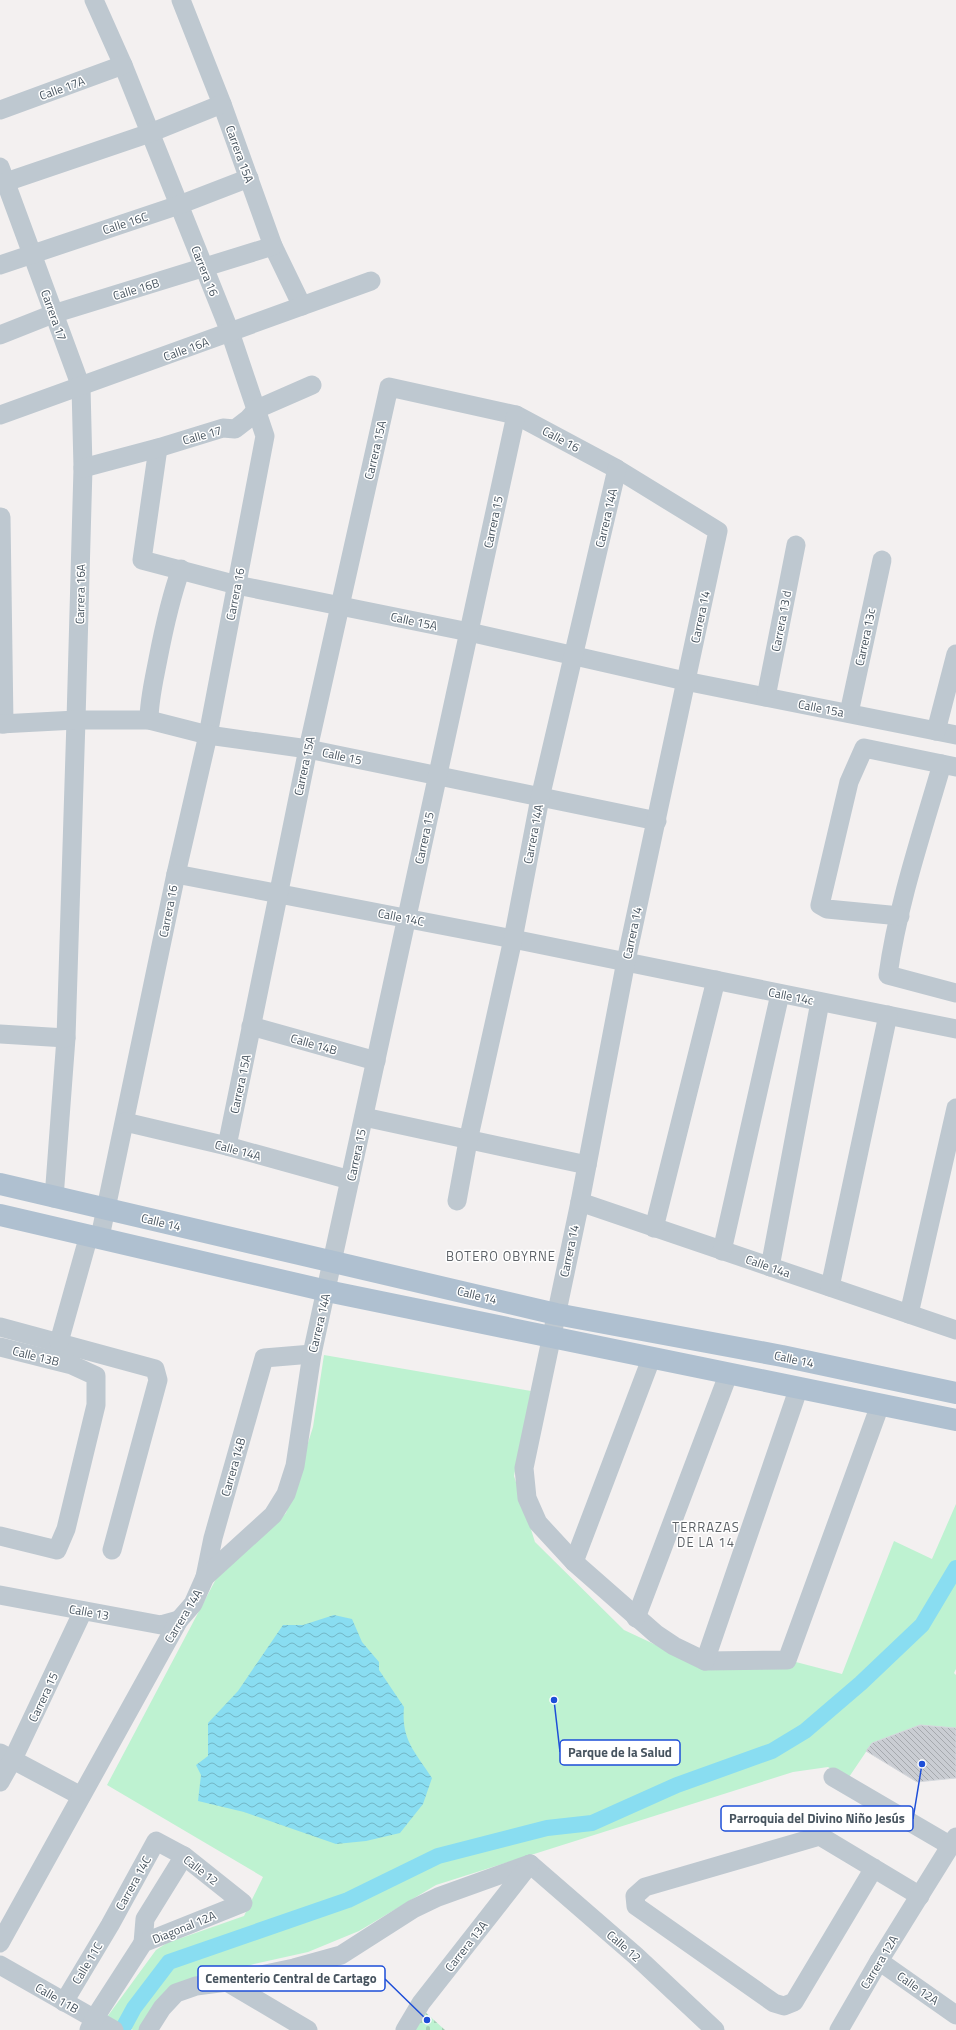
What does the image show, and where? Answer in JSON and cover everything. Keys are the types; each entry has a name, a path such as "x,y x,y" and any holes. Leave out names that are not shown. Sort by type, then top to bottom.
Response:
{"main road":[{"name":"Calle 14","path":"0,1184 54,1198 107,1209 556,1314 782,1356 956,1393"},
{"path":"0,1215 327,1291 551,1336 651,1359 798,1387 956,1420"}],"street":[{"name":"Carrera 16","path":"59,1342 95,1236 107,1209 176,874 208,735 265,436 230,332 123,66 94,0"},
{"name":"Carrera 15A","path":"181,0 222,104 273,246 302,306"},
{"name":"Calle 17A","path":"0,110 123,66"},
{"path":"2,178 150,133 222,104"},
{"name":"Carrera 17","path":"2,178 33,254 53,314 81,387 83,468"},
{"name":"Calle 16C","path":"0,265 179,205 249,178"},
{"name":"Calle 16B","path":"0,335 53,314 204,269 273,246"},
{"name":"Calle 16A","path":"0,415 371,281"},
{"name":"Calle 17","path":"83,468 158,448 223,428 235,429 248,419 257,409 312,385"},
{"name":"Carrera 15A","path":"227,1146 308,749 389,387"},
{"name":"Calle 16","path":"389,387 516,415 617,469 718,531"},
{"name":"Carrera 15","path":"333,1262 516,415"},
{"name":"Calle 15A","path":"158,448 142,560 181,569 237,585 469,632 685,681"},
{"name":"Carrera 16A","path":"54,1198 66,1038 83,468"},
{"name":"Carrera 14A","path":"457,1201 468,1141 513,939 540,798 617,469"},
{"path":"1,517 2,724"},
{"name":"Carrera 14","path":"705,1661 674,1646 656,1634 574,1562 538,1523 527,1498 524,1468 580,1202 626,961 718,531"},
{"name":"Carrera 13 d","path":"766,697 796,545"},
{"name":"Carrera 13c","path":"849,713 882,560"},
{"path":"148,720 149,704 162,635 171,598 181,569"},
{"path":"936,731 956,654"},
{"name":"Calle 15a","path":"685,681 956,735"},
{"name":"Calle 15","path":"2,724 76,720 148,720 208,735 308,749 657,821"},
{"path":"900,916 827,909 820,905 849,782 864,748 949,765 900,916 891,953 888,975 956,993"},
{"name":"Calle 14C","path":"176,874 626,961"},
{"name":"Calle 14c","path":"626,961 780,994 956,1029"},
{"path":"654,1228 716,980"},
{"path":"722,1251 780,994"},
{"path":"770,1267 820,1002"},
{"path":"830,1287 888,1015"},
{"name":"Calle 14B","path":"251,1026 376,1061"},
{"path":"0,1034 66,1038"},
{"path":"909,1314 956,1108"},
{"path":"364,1117 468,1141 587,1164"},
{"name":"Calle 14A","path":"125,1122 227,1146 350,1180"},
{"name":"Calle 14a","path":"580,1202 956,1330"},
{"name":"Carrera 14A","path":"0,1943 179,1620 193,1604 205,1577 273,1515 286,1494 295,1466 312,1354 333,1262"},
{"path":"0,1327 156,1369 158,1380 112,1550"},
{"name":"Calle 13B","path":"0,1347 72,1366 96,1376 96,1405 66,1529 57,1550 0,1536"},
{"name":"Carrera 14B","path":"205,1577 213,1538 264,1358 312,1354"},
{"path":"574,1562 651,1359"},
{"path":"636,1618 728,1374"},
{"path":"798,1387 705,1661 787,1660 880,1405"},
{"path":"213,1538 235,1550"},
{"name":"Calle 13","path":"2,1600 83,1611 161,1625 179,1620"},
{"name":"Carrera 15","path":"0,1782 7,1756 83,1611"},
{"path":"7,1756 81,1796"},
{"path":"834,1777 953,1842"},
{"path":"874,1868 794,2002 784,2006 774,2003 636,1906 635,1896 644,1887 820,1836 874,1868 920,1896"},
{"name":"Calle 12","path":"156,1841 184,1856 243,1903"},
{"name":"Carrera 14C","path":"110,1925 156,1841"},
{"name":"Carrera 12A","path":"839,2030 879,1961 953,1842"},
{"path":"143,1943 144,1919 184,1856"},
{"path":"148,2030 162,2008 176,1993 196,1986 227,1982 294,1968 341,1955 413,1909 438,1897 530,1864"},
{"name":"Calle 12","path":"530,1864 636,1956 715,2030"},
{"name":"Carrera 13A","path":"404,2030 421,2003 530,1864"},
{"name":"Diagonal 12A","path":"99,2025 143,1943 243,1903"},
{"name":"Calle 11C","path":"64,2002 110,1925"},
{"name":"Calle 12A","path":"879,1961 956,2015"},
{"name":"Calle 11B","path":"0,1965 64,2002 99,2025"},
{"path":"227,1982 308,2030"}],"green space":[{"path":"324,1355 531,1391 514,1476 535,1542 624,1630 703,1667 792,1661 842,1674 894,1541 932,1559 956,1504 956,1669 954,1673 956,1675 956,1728 920,1725 872,1743 847,1780 828,1767 793,1772 436,1885 359,1931 308,1952 254,1964 179,1987 143,2030 133,2030 107,2017 156,1950 167,1943 244,1916 263,1877 107,1785 216,1579 286,1513 313,1427"},
{"path":"424,2011 445,2030 412,2030"}],"water":[{"path":"334,1615 352,1619 362,1642 379,1662 379,1670 404,1707 405,1728 410,1745 432,1778 423,1804 400,1833 366,1841 336,1844 244,1812 198,1801 201,1775 196,1765 208,1756 208,1723 238,1691 283,1625 303,1625"}],"building":[{"path":"920,1725 956,1728 956,1778 917,1782 866,1751 872,1743"}],"waterway":[{"path":"122,2030 134,2008 169,1962 348,1900 438,1856 547,1828 592,1823 677,1785 772,1751 805,1731 861,1683 922,1625 956,1568"}],"place":[{"name":"Parque de la Salud","path":"554,1700"},
{"name":"Parroquia del Divino Niño Jesús","path":"922,1764"},
{"name":"Cementerio Central de Cartago","path":"427,2020"}],"district":[{"name":"BOTERO OBYRNE","path":"501,1256"},
{"name":"TERRAZAS DE LA 14","path":"706,1534"}]}
